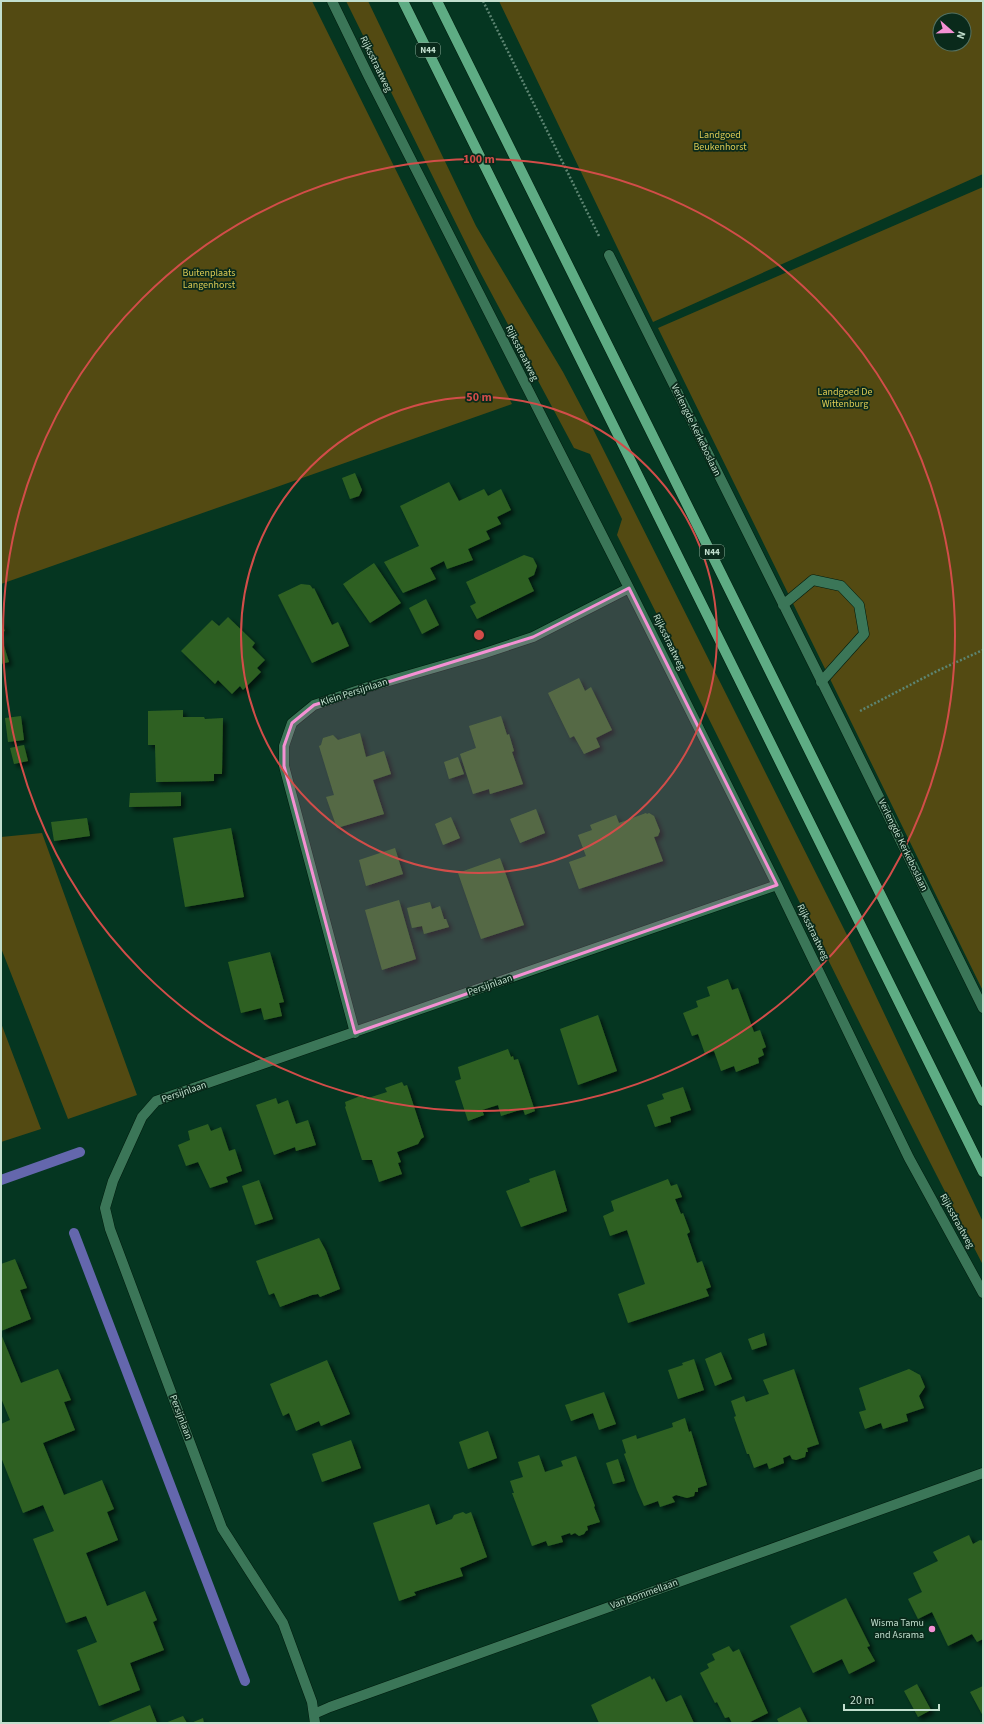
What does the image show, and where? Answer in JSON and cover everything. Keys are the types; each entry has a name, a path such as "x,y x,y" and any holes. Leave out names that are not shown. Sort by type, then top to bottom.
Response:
{"main road":[{"name":"N44","path":"403,1 983,1172"},
{"name":"N44","path":"437,1 983,1101"}],"street":[{"name":"Rijksstraatweg","path":"332,1 378,96 629,588 777,885 909,1158 983,1293"},
{"name":"Verlengde Kerkeboslaan","path":"608,255 841,720 983,1008"},
{"path":"783,605 813,580 841,586 859,605 864,634 821,682"},
{"name":"Klein Persijnlaan","path":"355,1033 284,766 284,746 292,723 314,705 368,687 482,654 533,636 629,588"},
{"name":"Persijnlaan","path":"314,1719 312,1702 283,1623 222,1528 110,1229 105,1208 113,1181 142,1117 156,1101 777,885"},
{"name":"Van Bommellaan","path":"314,1719 353,1699 983,1472"}],"path":[{"path":"483,1 608,255"},
{"path":"841,720 937,671 983,650"}],"highlighted area":[{"path":"629,588 777,885 355,1033 284,766 284,746 292,723 314,705 533,637"}],"green space":[{"name":"Buitenplaats Langenhorst","path":"1,1 312,1 512,404 1,584"},
{"path":"346,1 368,1 476,226 563,372 591,425 847,935 983,1222 983,1265 844,992 617,535 622,519 590,454 574,448 480,272"},
{"name":"Landgoed Beukenhorst","path":"499,1 983,1 983,174 653,322"},
{"name":"Landgoed De Wittenburg","path":"983,187 983,991 658,328"},
{"path":"42,833 137,1095 68,1119 1,948 1,837"},
{"path":"1,1023 41,1129 1,1142"}],"building":[{"path":"355,473 362,490 359,496 350,499 342,478"},
{"path":"449,482 459,501 484,489 488,496 501,489 511,510 497,517 501,524 486,531 490,539 468,549 473,560 447,569 444,561 430,568 436,579 403,593 384,562 419,546 400,506"},
{"path":"524,555 533,558 537,566 534,575 528,578 534,591 477,619 470,606 476,603 466,582"},
{"path":"374,563 401,603 370,623 343,584"},
{"path":"301,584 310,585 313,589 314,588 332,625 338,622 349,646 312,663 278,595"},
{"path":"426,599 439,625 422,634 409,608"},
{"path":"228,617 255,643 252,647 265,660 257,668 261,672 243,690 240,686 232,694 218,680 215,684 181,651 212,620 219,626"},
{"path":"1,620 5,631 1,632"},
{"path":"1,636 9,662 1,664"},
{"path":"579,678 585,691 591,687 612,730 596,738 600,747 584,754 574,736 570,738 548,693"},
{"path":"183,710 183,717 204,717 205,719 223,718 222,774 214,774 214,781 156,782 155,745 148,745 148,711"},
{"path":"21,716 24,740 8,742 5,718"},
{"path":"501,716 507,735 509,734 514,751 512,752 523,784 490,794 489,789 473,794 460,754 476,748 469,726"},
{"path":"360,733 366,757 384,751 391,774 373,780 384,814 337,828 326,797 334,795 319,746 321,745 323,738 333,735 338,740"},
{"path":"24,745 28,761 14,764 10,748"},
{"path":"458,757 464,774 449,779 444,762"},
{"path":"181,792 181,806 129,807 130,793"},
{"path":"536,809 545,833 520,843 510,819"},
{"path":"646,813 654,816 660,831 658,836 654,837 663,861 579,889 569,862 586,856 578,835 592,830 590,825 616,815 619,823"},
{"path":"451,817 460,838 443,845 435,824"},
{"path":"87,818 90,836 54,841 51,822"},
{"path":"231,828 244,897 185,907 173,838"},
{"path":"395,848 403,874 366,886 359,860"},
{"path":"500,858 524,925 481,939 458,873"},
{"path":"399,900 416,959 382,970 365,910"},
{"path":"430,902 432,909 440,906 444,919 446,919 449,927 424,934 422,926 412,928 407,908"},
{"path":"270,952 284,1002 279,1003 282,1016 264,1020 261,1008 241,1013 228,962"},
{"path":"728,979 732,990 738,988 754,1032 760,1030 766,1047 762,1049 764,1055 758,1058 759,1063 736,1072 734,1066 721,1071 714,1051 705,1054 698,1034 692,1036 683,1013 698,1007 696,1001 710,996 707,987"},
{"path":"598,1015 617,1071 578,1085 560,1029"},
{"path":"508,1049 514,1060 518,1059 535,1111 525,1115 523,1109 501,1116 498,1105 482,1110 484,1115 468,1121 455,1081 461,1079 458,1067"},
{"path":"402,1082 404,1086 407,1085 424,1137 418,1144 397,1152 401,1162 398,1163 402,1174 379,1182 372,1160 362,1160 345,1107 345,1102 363,1095 365,1099 387,1092 385,1088"},
{"path":"683,1087 691,1110 670,1117 671,1122 655,1127 647,1105 664,1099 662,1094"},
{"path":"276,1098 278,1104 288,1100 296,1124 308,1120 316,1145 296,1151 295,1147 274,1155 256,1105"},
{"path":"208,1124 211,1131 221,1127 229,1151 235,1149 242,1171 226,1177 228,1182 210,1188 198,1162 186,1166 178,1145 190,1140 188,1131"},
{"path":"555,1170 567,1211 521,1227 506,1191 530,1182 529,1179"},
{"path":"668,1179 671,1186 677,1184 682,1197 675,1199 681,1214 683,1213 690,1232 687,1234 697,1263 702,1261 711,1287 706,1289 709,1296 628,1323 618,1294 645,1284 627,1230 610,1236 603,1216 614,1211 611,1201"},
{"path":"259,1180 273,1219 255,1225 242,1186"},
{"path":"319,1238 326,1251 340,1289 320,1297 318,1294 312,1295 280,1307 274,1293 269,1295 256,1261"},
{"path":"15,1259 27,1288 20,1290 31,1319 1,1331 1,1264"},
{"path":"764,1333 767,1345 752,1350 748,1339"},
{"path":"1,1334 21,1383 58,1369 71,1400 64,1402 75,1430 43,1443 64,1495 102,1480 114,1509 107,1512 118,1540 86,1553 107,1606 145,1591 157,1620 153,1622 164,1650 130,1663 140,1690 99,1706 77,1650 97,1642 86,1616 66,1623 33,1539 54,1531 43,1505 23,1513 1,1457 1,1424 10,1420 1,1398"},
{"path":"721,1352 732,1379 715,1386 705,1359"},
{"path":"694,1359 704,1390 678,1399 668,1370 683,1365 682,1363"},
{"path":"327,1360 350,1414 321,1426 319,1421 296,1431 289,1413 283,1416 270,1384"},
{"path":"794,1369 819,1444 807,1448 808,1452 806,1452 805,1457 796,1460 792,1459 790,1455 783,1458 784,1463 769,1469 767,1463 754,1468 749,1454 747,1454 734,1417 736,1416 731,1401 744,1396 746,1402 769,1394 763,1380"},
{"path":"909,1369 920,1375 925,1387 919,1396 924,1408 906,1414 908,1421 883,1429 881,1423 865,1429 859,1412 866,1410 859,1388"},
{"path":"604,1392 616,1424 599,1430 593,1413 571,1421 565,1405"},
{"path":"685,1418 689,1432 691,1431 707,1485 698,1488 698,1492 695,1492 694,1496 687,1498 676,1495 672,1497 675,1502 660,1507 658,1501 644,1506 624,1454 626,1453 622,1440 636,1435 637,1439 673,1427 672,1423"},
{"path":"488,1431 497,1458 468,1469 459,1442"},
{"path":"351,1440 361,1468 322,1482 312,1454"},
{"path":"539,1455 545,1472 563,1466 561,1461 576,1456 600,1522 587,1526 588,1530 584,1534 579,1536 575,1533 571,1535 570,1533 561,1536 563,1542 548,1546 546,1541 532,1546 512,1493 514,1493 510,1481 523,1477 518,1462"},
{"path":"618,1459 625,1481 613,1484 606,1463"},
{"path":"429,1504 436,1525 452,1519 454,1515 463,1512 466,1514 471,1512 487,1557 460,1568 463,1576 414,1592 416,1595 399,1601 373,1523"},
{"path":"969,1535 973,1544 980,1540 983,1541 983,1639 977,1642 972,1634 948,1646 932,1612 918,1619 908,1599 922,1592 913,1573 938,1561 933,1552"},
{"path":"846,1598 870,1646 867,1647 875,1661 849,1674 842,1659 813,1673 790,1626"},
{"path":"729,1646 733,1652 739,1649 768,1713 748,1723 732,1723 729,1717 725,1718 717,1702 715,1703 700,1673 709,1668 707,1664 715,1660 712,1654"},
{"path":"650,1676 652,1680 654,1678 666,1702 681,1695 694,1723 599,1723 591,1705"},
{"path":"917,1684 931,1710 918,1717 904,1691"},
{"path":"983,1686 983,1716 970,1692"},
{"path":"150,1705 157,1723 106,1723"},
{"path":"800,1707 808,1723 779,1723 777,1719"},
{"path":"183,1716 187,1723 165,1723"},
{"path":"203,1718 204,1723 191,1723"}],"waterway":[{"path":"1,1180 80,1152"},
{"path":"74,1233 245,1681"}],"place":[{"name":"Wisma Tamu and Asrama","path":"932,1629"}]}
